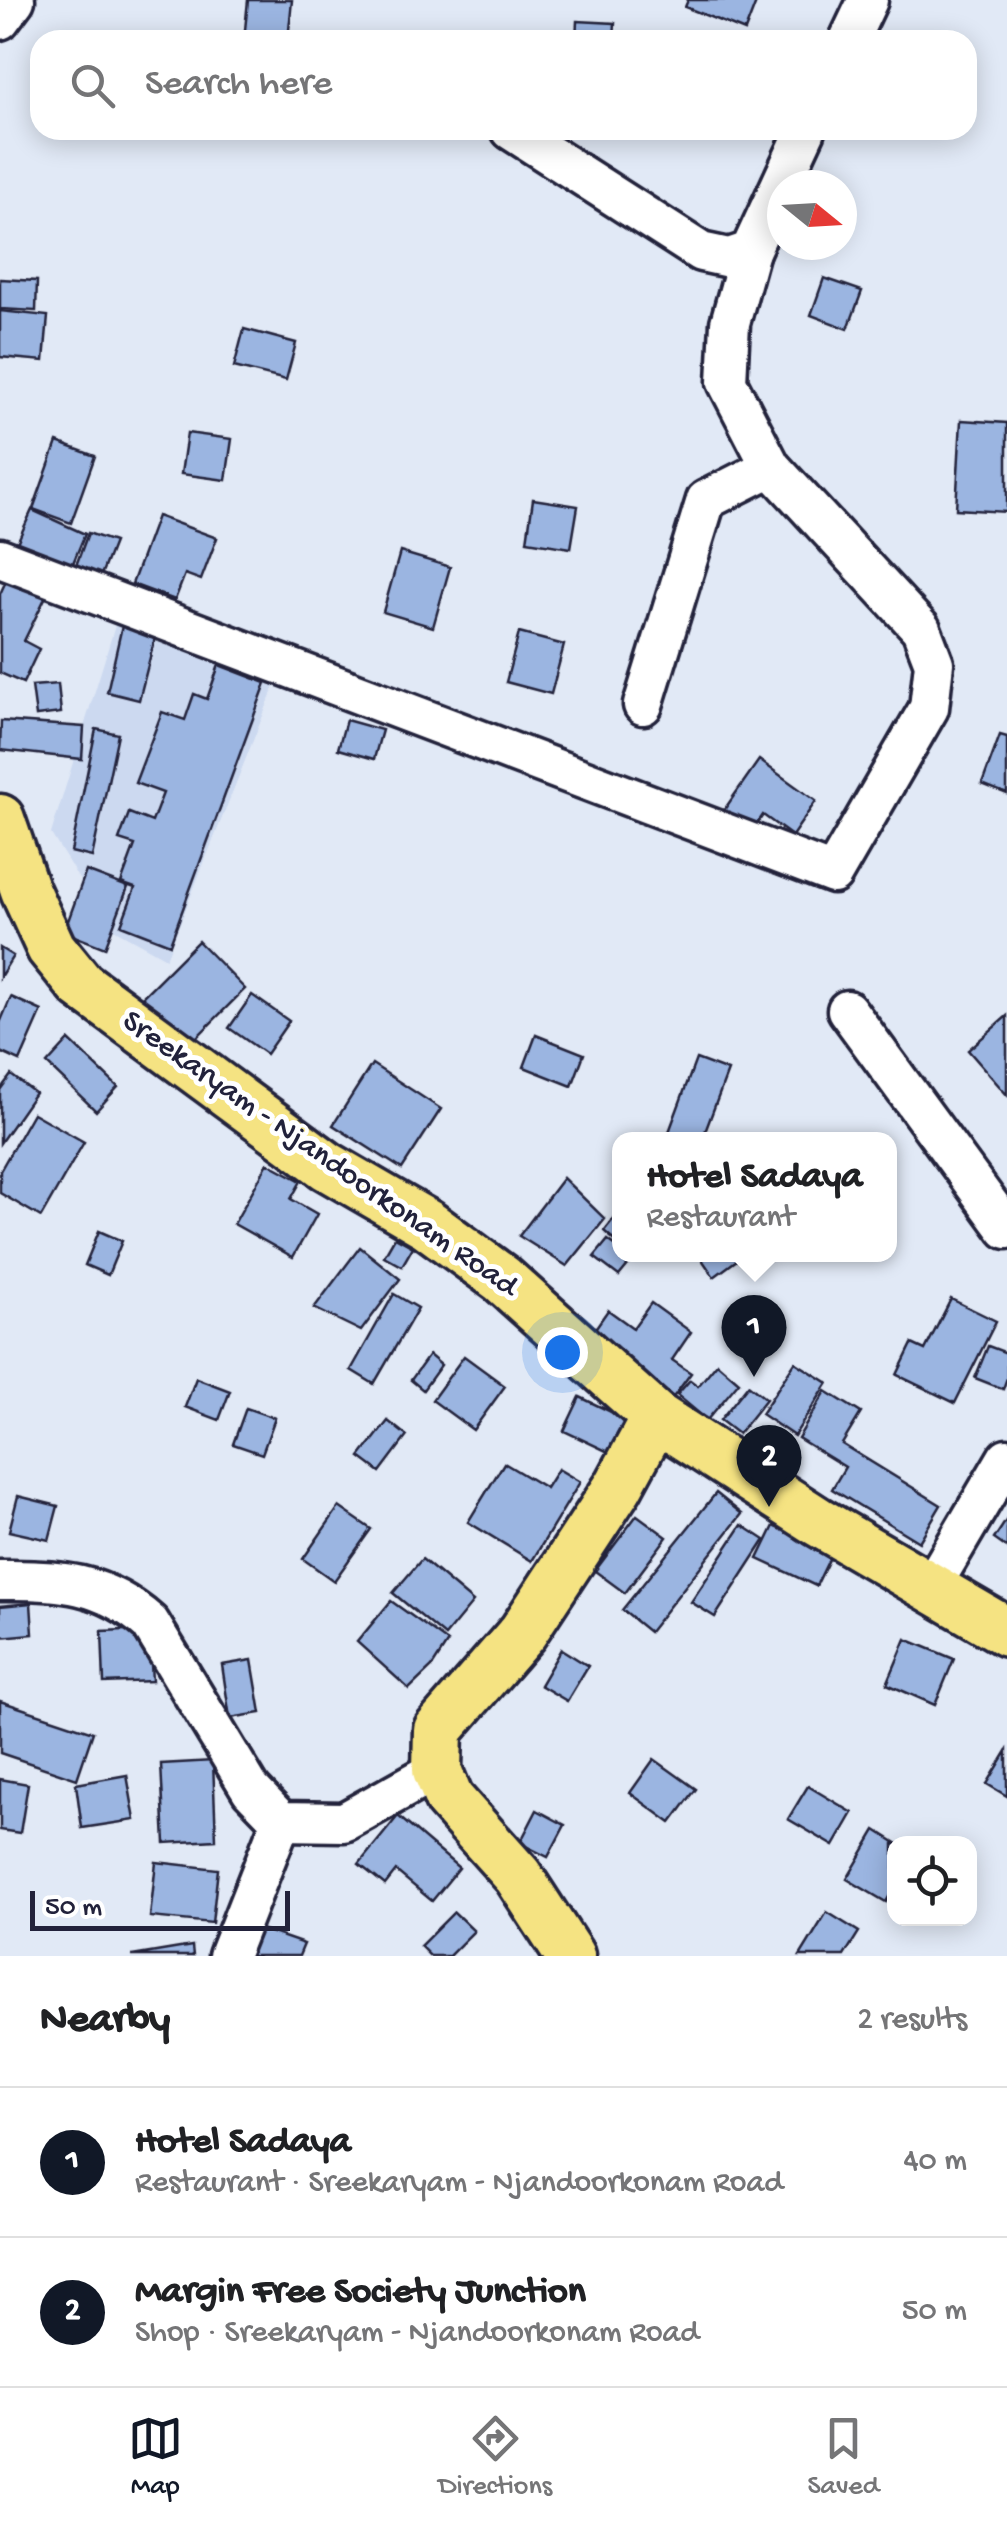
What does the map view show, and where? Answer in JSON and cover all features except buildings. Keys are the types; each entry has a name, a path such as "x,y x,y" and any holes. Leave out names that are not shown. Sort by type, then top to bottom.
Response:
{"main road":[{"name":"Sreekaryam - Njandoorkonam Road","path":"0,820 25,892 51,948 81,985 327,1166 427,1224 502,1280 656,1418 818,1522 1007,1632"},
{"path":"570,1956 518,1876 450,1799 437,1770 438,1730 523,1632 618,1487 656,1418"}],"street":[{"path":"0,20 15,0"},
{"path":"854,30 868,0"},
{"path":"526,140 701,252 728,258 750,251"},
{"path":"0,558 833,874 930,708 934,662 921,628 770,467 727,382 730,324 750,251 801,140"},
{"path":"644,705 706,500 770,467"},
{"path":"847,1010 1007,1229"},
{"path":"930,1587 1007,1458"},
{"path":"0,1580 52,1580 103,1591 129,1604 150,1623 251,1790 281,1821 344,1822 437,1770"},
{"path":"228,1956 281,1821"}],"shaded area":[{"path":"118,616 278,678 166,958 108,926 51,834"}],"place":[{"name":"Hotel Sadaya","path":"754,1377"},
{"name":"Margin Free Society Junction","path":"769,1507"}]}
